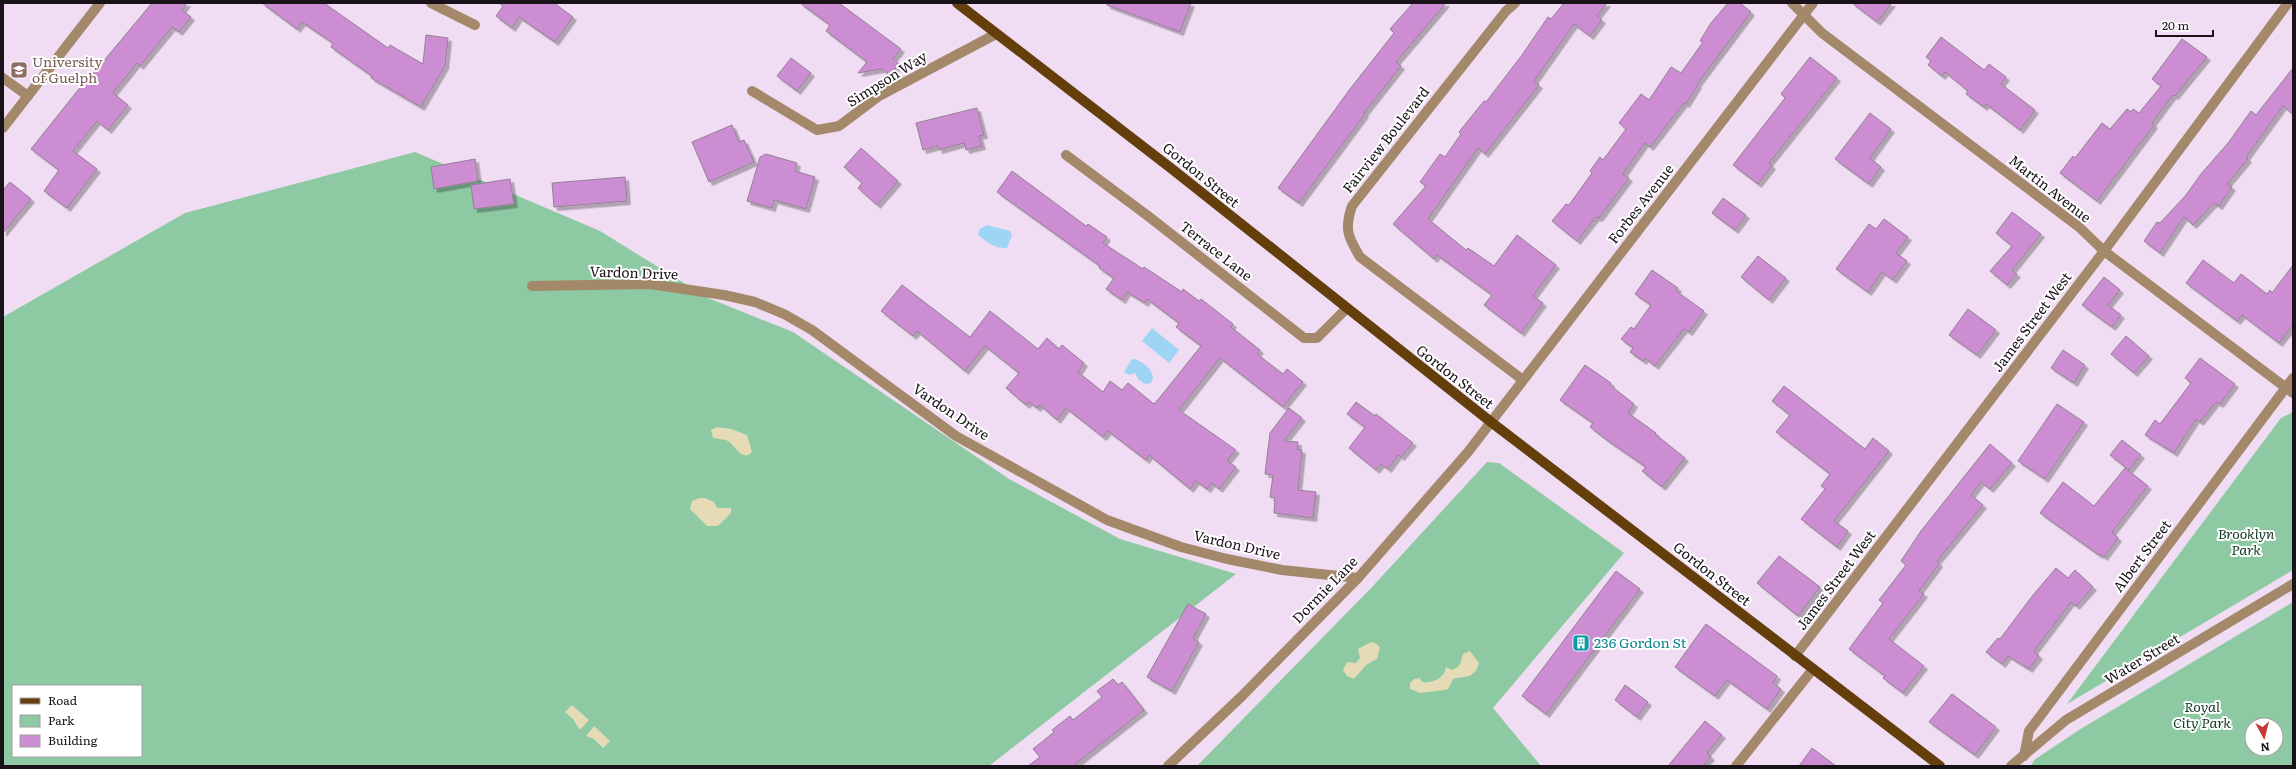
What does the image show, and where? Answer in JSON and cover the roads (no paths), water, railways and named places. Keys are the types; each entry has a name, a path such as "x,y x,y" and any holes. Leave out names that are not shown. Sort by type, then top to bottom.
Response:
{"main road":[{"name":"Gordon Street","path":"957,3 1172,170 1490,422 1940,766"}],"street":[{"path":"3,128 100,3"},
{"path":"431,3 475,25"},
{"name":"Fairview Boulevard","path":"1515,3 1506,11 1352,206 1347,219 1348,238 1360,257 1523,380"},
{"name":"Martin Avenue","path":"1792,3 1822,33 2079,227 2104,251 2289,391"},
{"name":"Forbes Avenue","path":"1490,422 1813,3"},
{"name":"James Street West","path":"1796,656 2104,251 2288,3"},
{"name":"Simpson Way","path":"752,91 817,130 840,126 879,96 996,34"},
{"path":"3,78 28,96"},
{"name":"Terrace Lane","path":"1066,155 1148,216 1304,338 1317,338 1346,309"},
{"name":"Vardon Drive","path":"532,286 650,284 724,294 755,302 784,314 812,330 956,436 1107,520 1181,547 1227,559 1282,570 1358,578"},
{"name":"Albert Street","path":"2024,756 2029,731 2289,391 2293,378"},
{"name":"Dormie Lane","path":"1168,766 1241,697 1358,578 1468,452 1490,422"},
{"name":"Water Street","path":"2011,766 2066,720 2293,584"},
{"path":"1736,766 1813,669"}],"water":[{"path":"987,225 1010,231 1012,235 1007,248 995,246 978,235 980,229"},
{"path":"1152,328 1179,350 1169,363 1142,341"},
{"path":"1132,359 1146,365 1151,371 1153,378 1151,383 1145,384 1139,380 1135,373 1130,375 1124,372"}],"place":[{"name":"University of Guelph","path":"19,70"},
{"name":"236 Gordon St","path":"1581,643"}],"park label":[{"name":"Brooklyn Park","path":"2246,542"},
{"name":"Royal City Park","path":"2202,716"}]}
